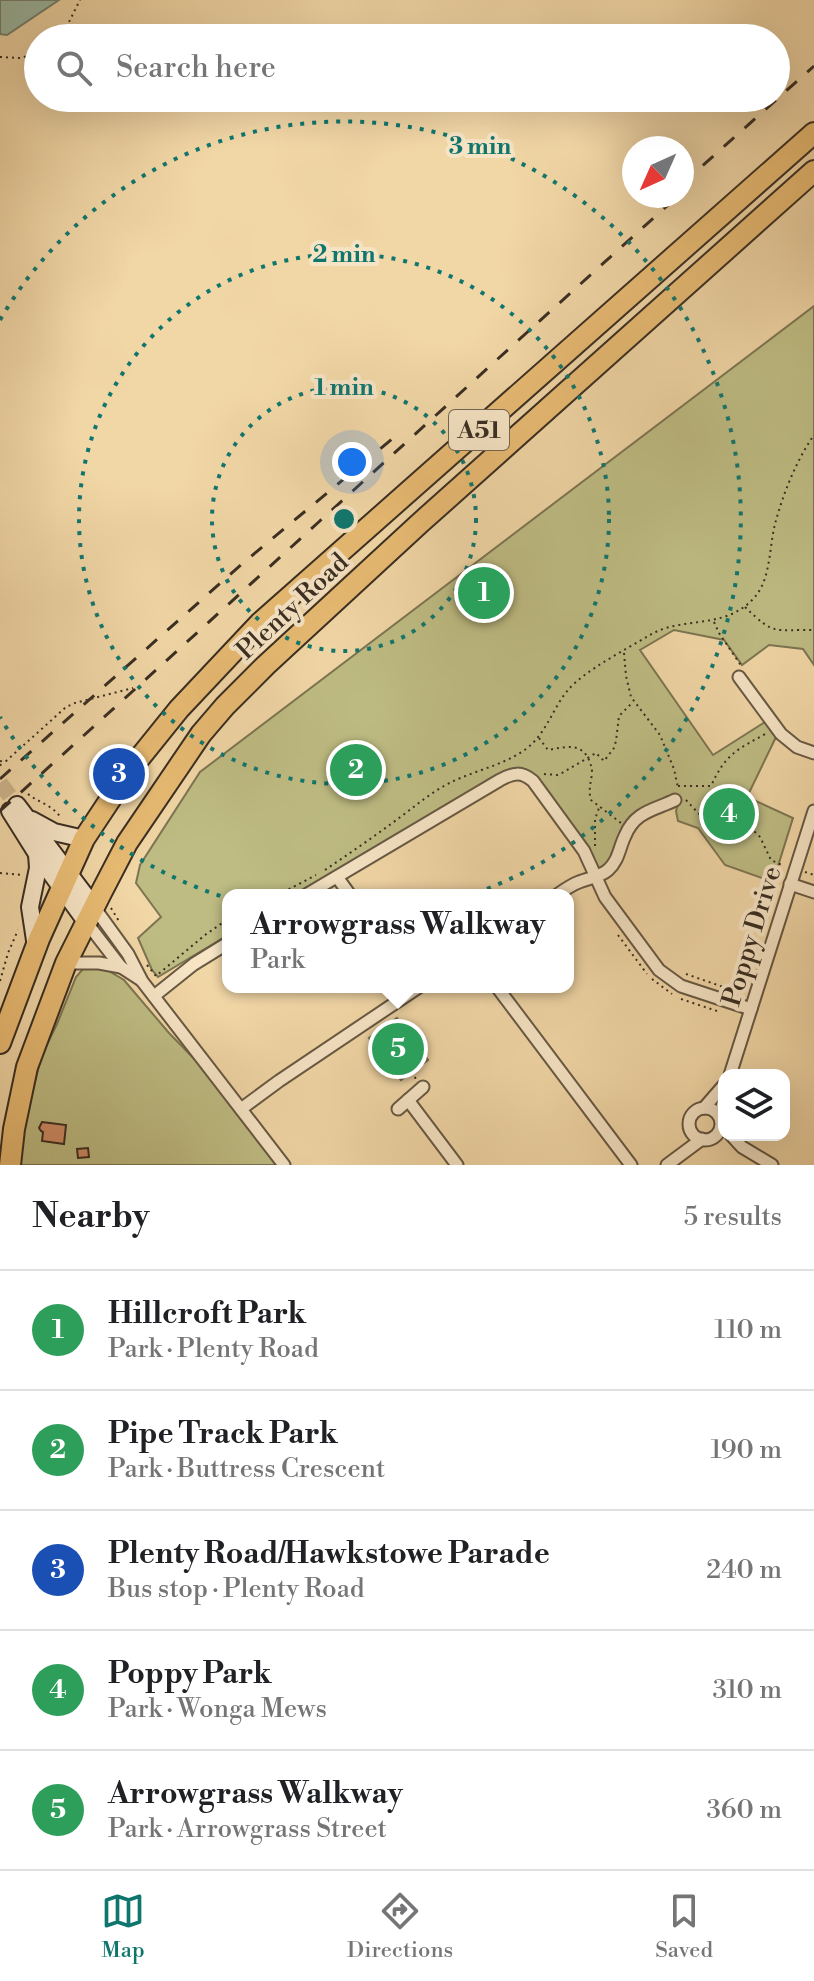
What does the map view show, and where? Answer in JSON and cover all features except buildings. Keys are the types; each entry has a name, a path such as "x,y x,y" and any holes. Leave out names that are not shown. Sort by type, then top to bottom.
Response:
{"highway":[{"name":"Plenty Road","path":"0,1043 36,947 84,839 129,771 179,709 260,623 814,133"},
{"name":"Plenty Road","path":"10,1165 27,1067 66,963 127,843 201,734 266,665 464,482 814,171"}],"street":[{"path":"741,675 776,728 789,742 814,753"},
{"path":"316,889 506,776 518,773 533,781 584,851 605,897 666,977 681,986 751,1009"},
{"path":"567,889 608,870 616,862 628,828 643,813 679,796"},
{"path":"19,805 38,824 54,832 84,839"},
{"path":"19,805 37,854 38,868 30,907 36,947"},
{"path":"19,805 64,881 90,915 121,967"},
{"name":"Poppy Drive","path":"732,1069 814,811"},
{"path":"37,854 64,881"},
{"path":"337,877 346,889"},
{"path":"790,884 814,892"},
{"path":"90,915 128,954 142,981 284,1165"},
{"path":"154,996 194,964 222,947"},
{"path":"66,963 121,967 142,981"},
{"path":"241,1109 409,993"},
{"path":"502,993 631,1165"},
{"path":"398,1109 423,1087"},
{"path":"670,1163 690,1128 692,1115 704,1108 718,1092"},
{"path":"408,1100 457,1165"},
{"path":"704,1108 713,1110 718,1117"},
{"path":"690,1128 695,1135 742,1147"},
{"path":"670,1163 718,1133"},
{"path":"736,1141 772,1165"}],"path":[{"path":"68,24 80,0"},
{"path":"0,57 24,57"},
{"path":"289,889 357,849 444,786 500,764 527,748 539,738 569,688 586,674 664,627 713,621 745,607 760,590 765,578 779,510 797,465 814,435"},
{"path":"745,607 773,630 814,630"},
{"path":"713,621 741,675"},
{"path":"623,652 634,701 660,735 674,769 679,796 700,815 724,818 747,827 760,837 771,860 814,875"},
{"path":"3,768 0,763 5,762 66,707 133,688"},
{"path":"533,781 544,774 562,773 596,753 604,761 616,741 619,716 634,701"},
{"path":"676,786 711,786 730,755 776,728"},
{"path":"539,738 548,750 569,746 582,750 592,769 591,800 628,828"},
{"path":"19,805 40,804 53,808 64,825"},
{"path":"0,981 20,923"},
{"path":"156,976 222,923"},
{"path":"383,1026 423,1087"}],"shaded area":[{"path":"0,0 59,0 7,35 0,34"},
{"path":"814,306 814,665 803,649 769,645 742,665 724,640 674,630 640,650 713,755 765,722 776,737 747,797 793,818 773,882 725,865 698,828 678,821 678,804 667,798 640,810 612,860 602,869 597,868 536,777 528,771 516,769 502,773 306,889 222,889 222,939 158,977 138,938 161,917 136,883 140,865 200,772"},
{"path":"88,967 107,970 124,980 207,1072 279,1165 15,1165 41,1057 76,977"},
{"path":"397,1018 428,1060 401,1080 369,1038"}],"tunnel":[{"path":"0,783 16,804"}],"railway":[{"path":"790,87 814,66"},
{"path":"694,173 763,112"},
{"path":"0,811 665,208"},
{"path":"0,779 243,563 398,434"}],"place":[{"name":"Hillcroft Park","path":"484,593"},
{"name":"Pipe Track Park","path":"356,770"},
{"name":"Plenty Road/Hawkstowe Parade","path":"119,774"},
{"name":"Poppy Park","path":"729,814"},
{"name":"Arrowgrass Walkway","path":"398,1049"}]}
